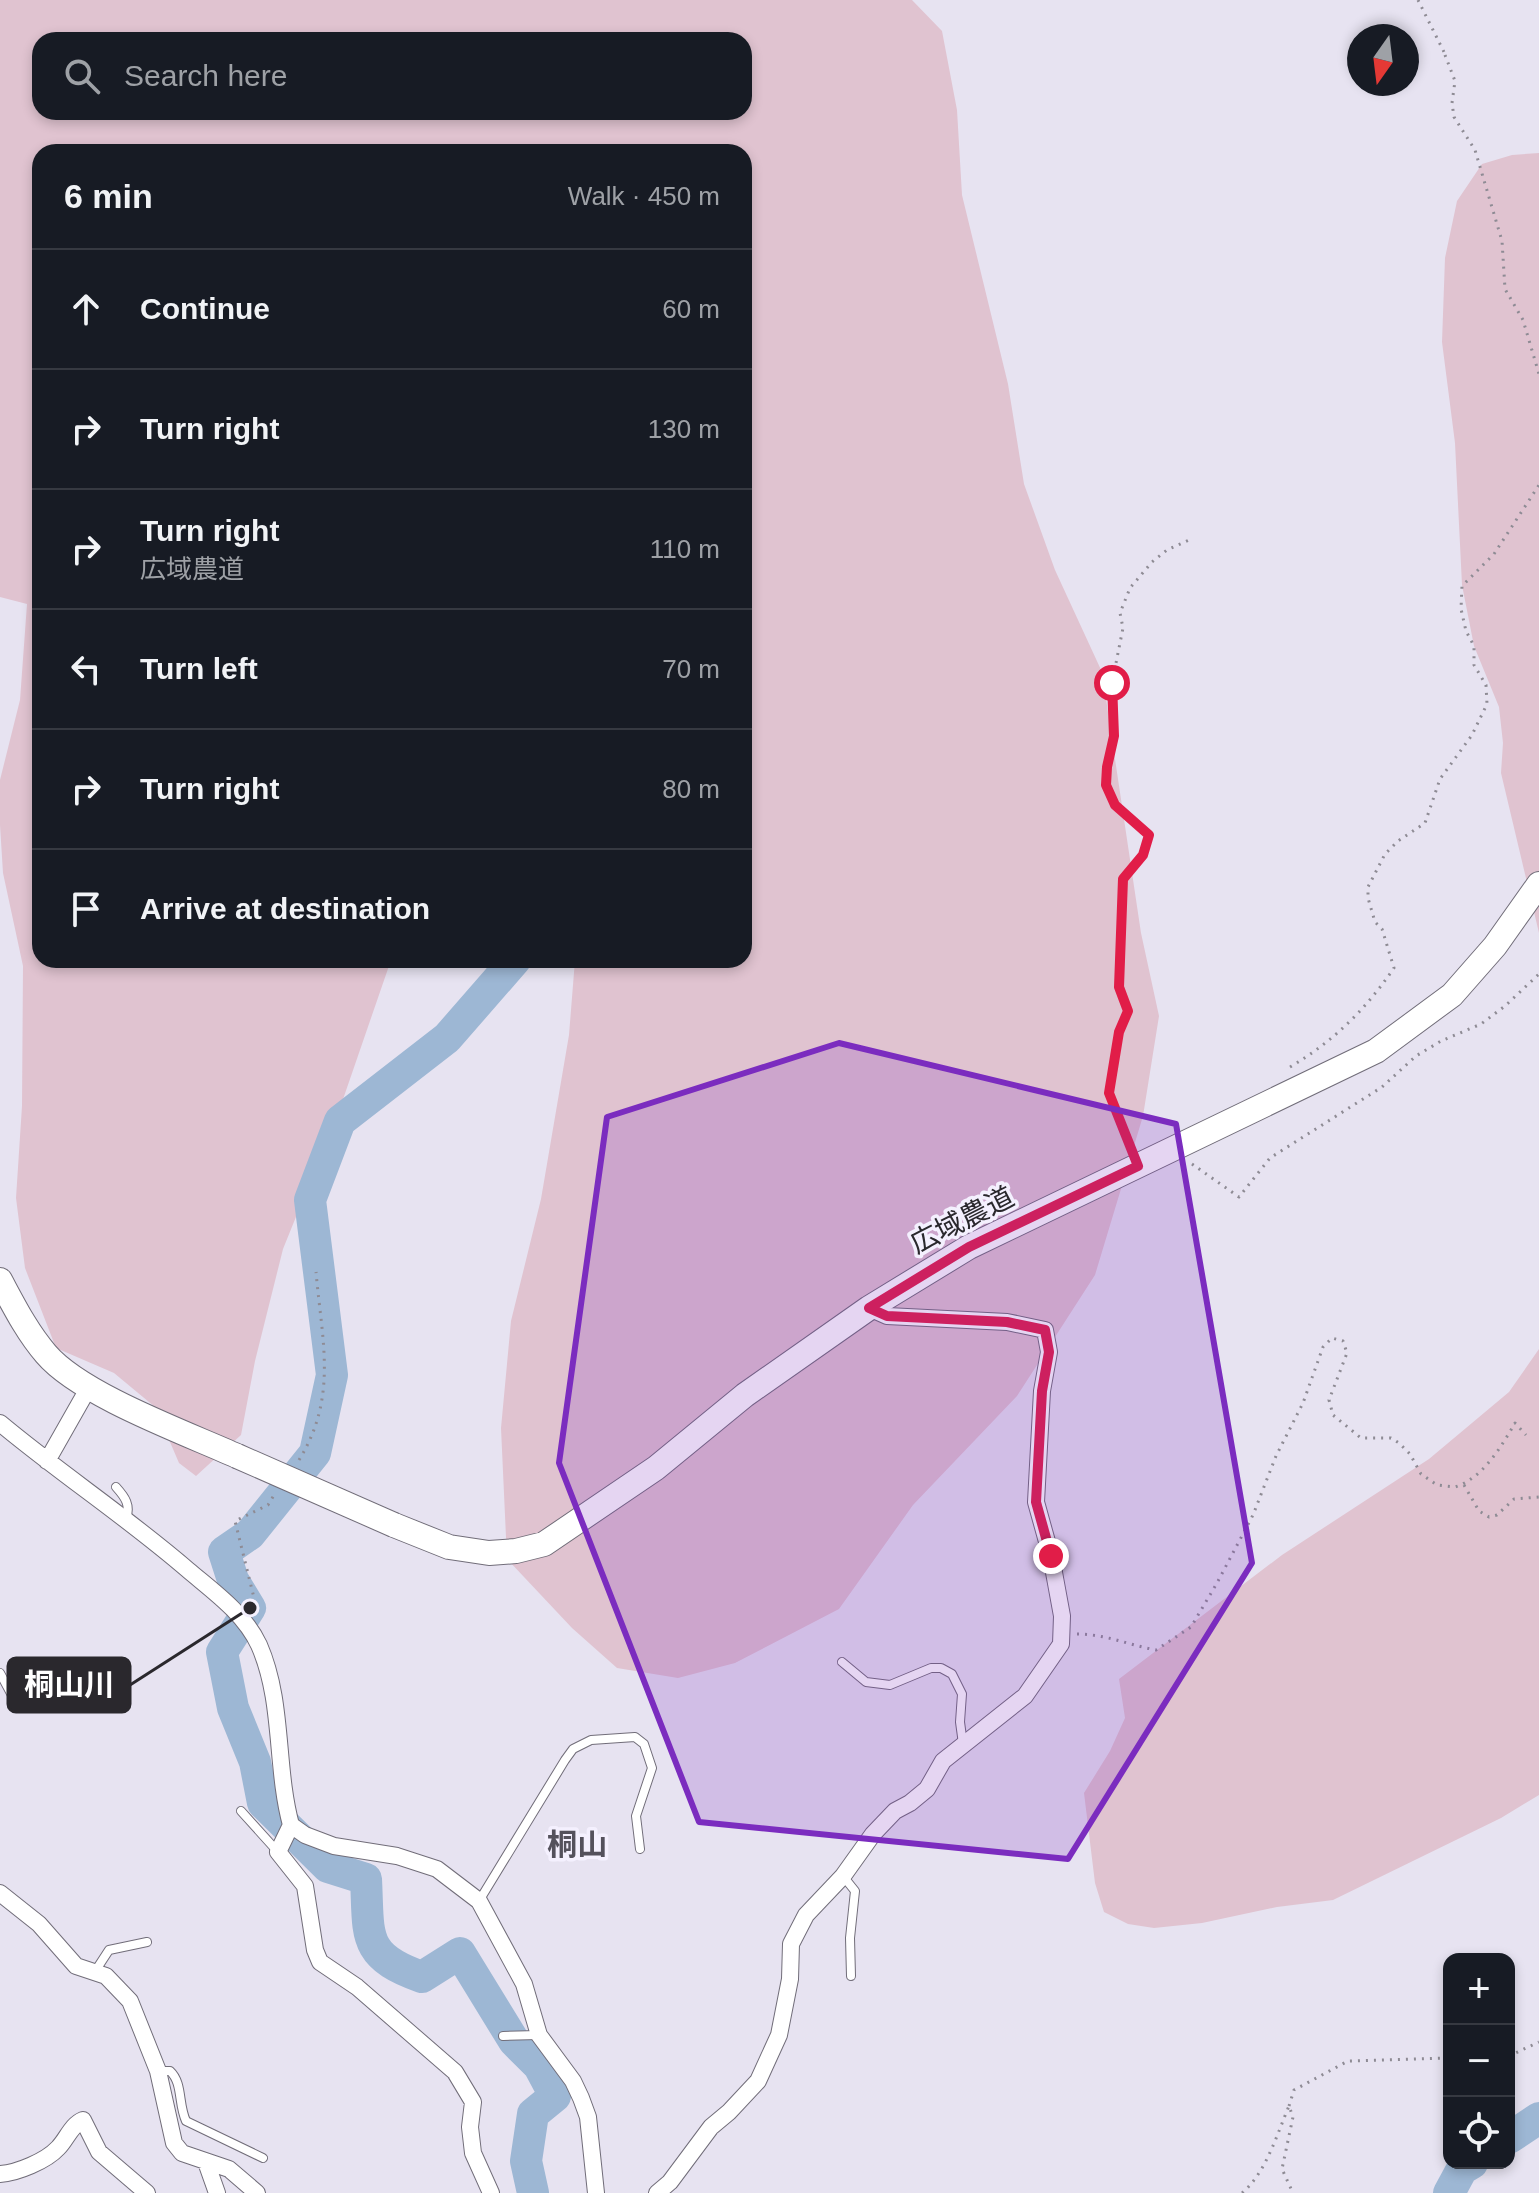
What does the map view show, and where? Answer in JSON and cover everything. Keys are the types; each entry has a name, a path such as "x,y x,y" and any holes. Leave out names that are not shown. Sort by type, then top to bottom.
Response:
{"street":[{"name":"広域農道","path":"0,1280 22,1320 48,1356 89,1387 237,1456 449,1547 489,1553 544,1544 656,1468 745,1395 869,1308 969,1247 1376,1051 1452,995 1495,946 1539,884"},
{"path":"657,2193 670,2182 711,2127 758,2081 779,2035 790,1979 791,1944 806,1915 843,1876 873,1834 895,1811 927,1789 943,1761 1025,1696 1061,1644 1062,1616 1051,1556 1036,1502 1042,1391 1049,1352 1045,1330 1007,1322 887,1316 869,1308"},
{"path":"47,1461 89,1387"},
{"path":"0,1423 211,1586 252,1633 260,1647 272,1688 285,1800 291,1825 278,1852 305,1886 315,1950 320,1962 357,1987 455,2072 473,2102 470,2127 473,2153 491,2193"},
{"path":"291,1825 305,1835 334,1846 397,1856 437,1869 479,1901 524,1984 539,2035 573,2081 581,2098 588,2117 596,2193"},
{"path":"0,1893 39,1924 76,1966 106,1976 130,2001 158,2071 174,2143 182,2153 229,2169 257,2193"},
{"path":"0,2174 22,2169 56,2151 76,2123 83,2120 99,2152 147,2193"},
{"path":"206,2162 217,2193"}],"lane":[{"path":"116,1487 125,1498 129,1510 126,1519"},
{"path":"842,1662 866,1682 890,1685 931,1668 941,1668 952,1674 962,1694 960,1722 964,1744"},
{"path":"0,1673 15,1701 33,1701"},
{"path":"479,1901 565,1760 573,1749 591,1740 635,1737 644,1744 652,1768 636,1816 640,1849"},
{"path":"241,1811 278,1852"},
{"path":"843,1876 855,1891 850,1938 851,1976"},
{"path":"94,1973 109,1950 147,1942"},
{"path":"503,2036 539,2035"},
{"path":"158,2071 170,2071 177,2078 180,2109 186,2121 263,2158"}],"path":[{"path":"1418,0 1455,81 1454,117 1475,150 1502,241 1505,289 1523,320 1539,374"},
{"path":"1445,55 1448,70"},
{"path":"1288,1069 1326,1045 1371,1002 1394,968 1382,929 1375,922 1368,887 1385,854 1425,823 1440,779 1465,746 1487,704 1486,685 1474,665 1474,646 1466,631 1461,609 1462,586 1494,554 1539,485"},
{"path":"1138,1166 1109,1093 1119,1032 1128,1011 1119,987 1123,879 1143,855 1149,835 1115,805 1106,785 1114,736 1112,676 1123,628 1120,613 1130,588 1152,562 1167,550 1189,540"},
{"path":"1172,1150 1239,1197 1270,1158 1382,1087 1416,1056 1441,1041 1481,1024 1539,974"},
{"path":"1061,1644 1073,1634 1088,1634 1103,1635 1156,1650 1191,1627 1253,1515 1276,1456 1303,1403 1323,1347 1332,1338 1343,1341 1347,1353 1329,1400 1333,1415 1361,1438 1391,1438 1399,1443 1410,1454 1421,1474 1437,1485 1446,1488 1464,1485 1482,1470 1501,1447 1515,1423 1526,1435"},
{"path":"1464,1485 1479,1511 1489,1517 1497,1515 1514,1499 1539,1497"},
{"path":"1515,2053 1539,2042"},
{"path":"1242,2193 1253,2182 1264,2162 1294,2090 1348,2061 1443,2058"},
{"path":"1289,2106 1293,2117 1282,2169 1293,2193"}],"highlighted area":[{"path":"839,1043 1176,1124 1252,1563 1068,1859 699,1822 559,1463 607,1117"}],"shaded area":[{"path":"0,0 912,0 942,31 957,110 962,195 1008,384 1024,484 1055,570 1102,672 1141,933 1159,1016 1143,1116 1095,1275 1017,1396 913,1505 839,1609 735,1663 678,1678 617,1668 572,1628 507,1559 501,1428 511,1321 541,1199 569,1035 574,968 752,968 752,144 32,144 32,968 388,968 340,1108 283,1249 255,1361 241,1435 196,1476 179,1463 155,1407 114,1373 56,1348 25,1268 16,1198 22,1106 23,966 3,873 0,780 20,700 27,604 0,597"},
{"path":"1539,153 1539,933 1501,773 1503,743 1499,707 1474,646 1462,585 1455,443 1442,342 1445,258 1457,201 1482,164 1512,155"},
{"path":"1539,1349 1539,1795 1501,1818 1333,1900 1277,1907 1202,1923 1154,1928 1128,1924 1104,1912 1095,1883 1084,1793 1110,1751 1125,1718 1119,1679 1282,1555 1429,1459 1509,1392"}],"waterway":[{"path":"508,968 447,1038 340,1121 310,1200 332,1375 315,1453 250,1534 224,1552 233,1580 250,1608 222,1652 233,1708 255,1762 263,1803 328,1867 366,1879 369,1929 378,1952 402,1969 422,1977 460,1953 514,2041 539,2066 555,2096 533,2114 526,2161 533,2193"},
{"path":"1515,2134 1539,2118"},
{"path":"1449,2193 1462,2169"}],"place":[{"name":"桐山川","path":"250,1608"}],"district":[{"name":"桐山","path":"577,1844"}],"route":[{"path":"1051,1556 1036,1502 1042,1391 1049,1352 1045,1330 1007,1322 887,1316 869,1308 920,1274 969,1247 1138,1166 1109,1093 1119,1032 1128,1011 1119,987 1121,891 1123,879 1143,855 1149,835 1115,805 1106,785 1114,736 1112,683"}]}
